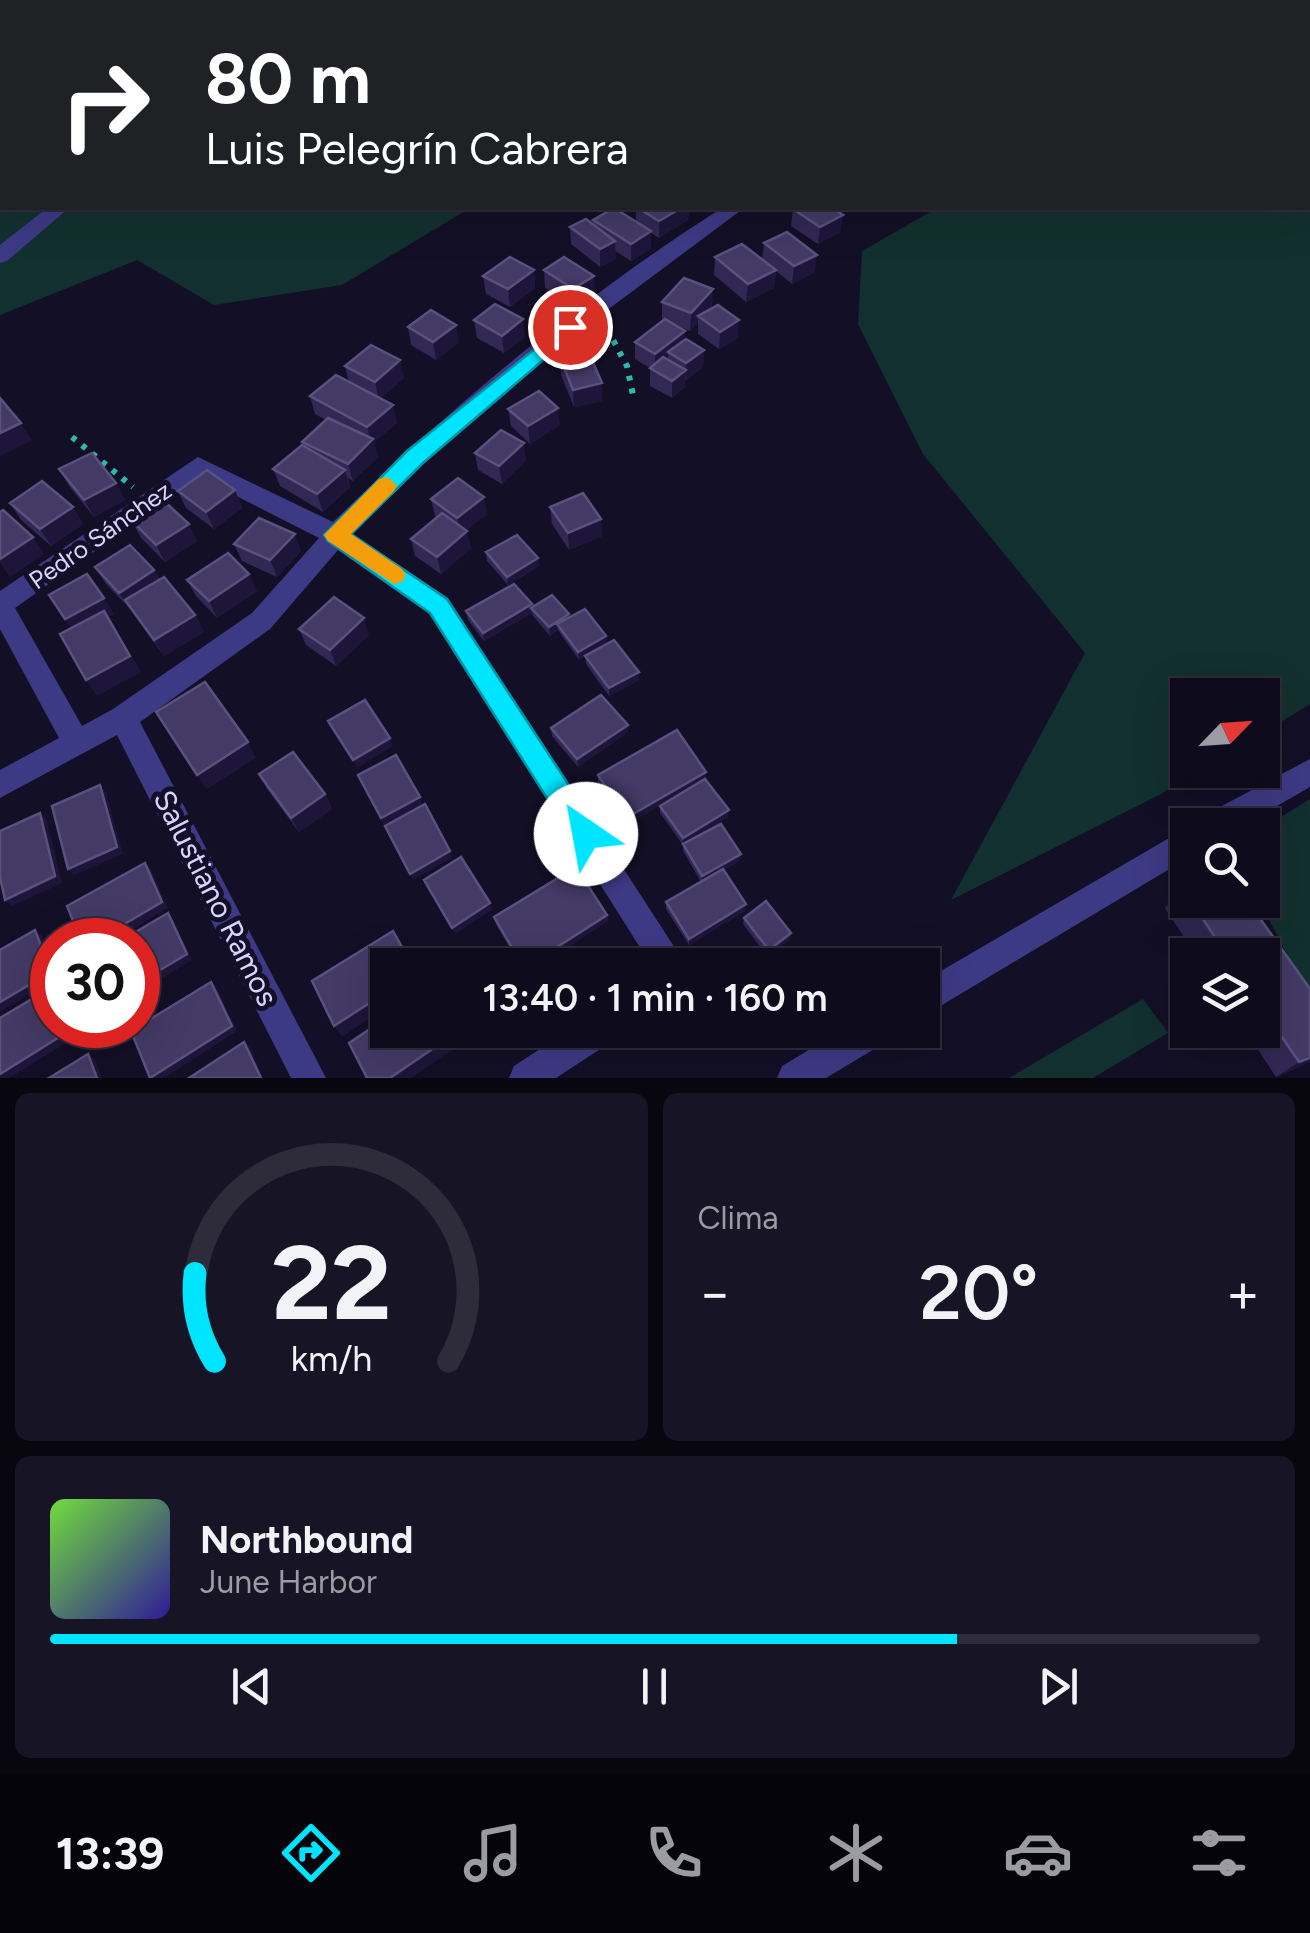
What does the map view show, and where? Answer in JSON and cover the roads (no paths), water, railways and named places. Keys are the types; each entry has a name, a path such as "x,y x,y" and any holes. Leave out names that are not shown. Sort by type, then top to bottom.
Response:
{"street":[{"path":"0,257 12,242 57,210"},
{"path":"0,785 124,718 261,621 336,535 415,457 600,304 678,244 731,210"},
{"name":"Pedro Sánchez","path":"1,605 198,466 336,535"},
{"path":"336,535 439,606 659,948"},
{"path":"1,605 76,741"},
{"name":"Salustiano Ramos","path":"124,718 308,1078"},
{"path":"1246,808 1310,772"},
{"path":"940,990 1170,853"},
{"path":"526,1078 572,1048"},
{"path":"794,1078 844,1048"}]}
